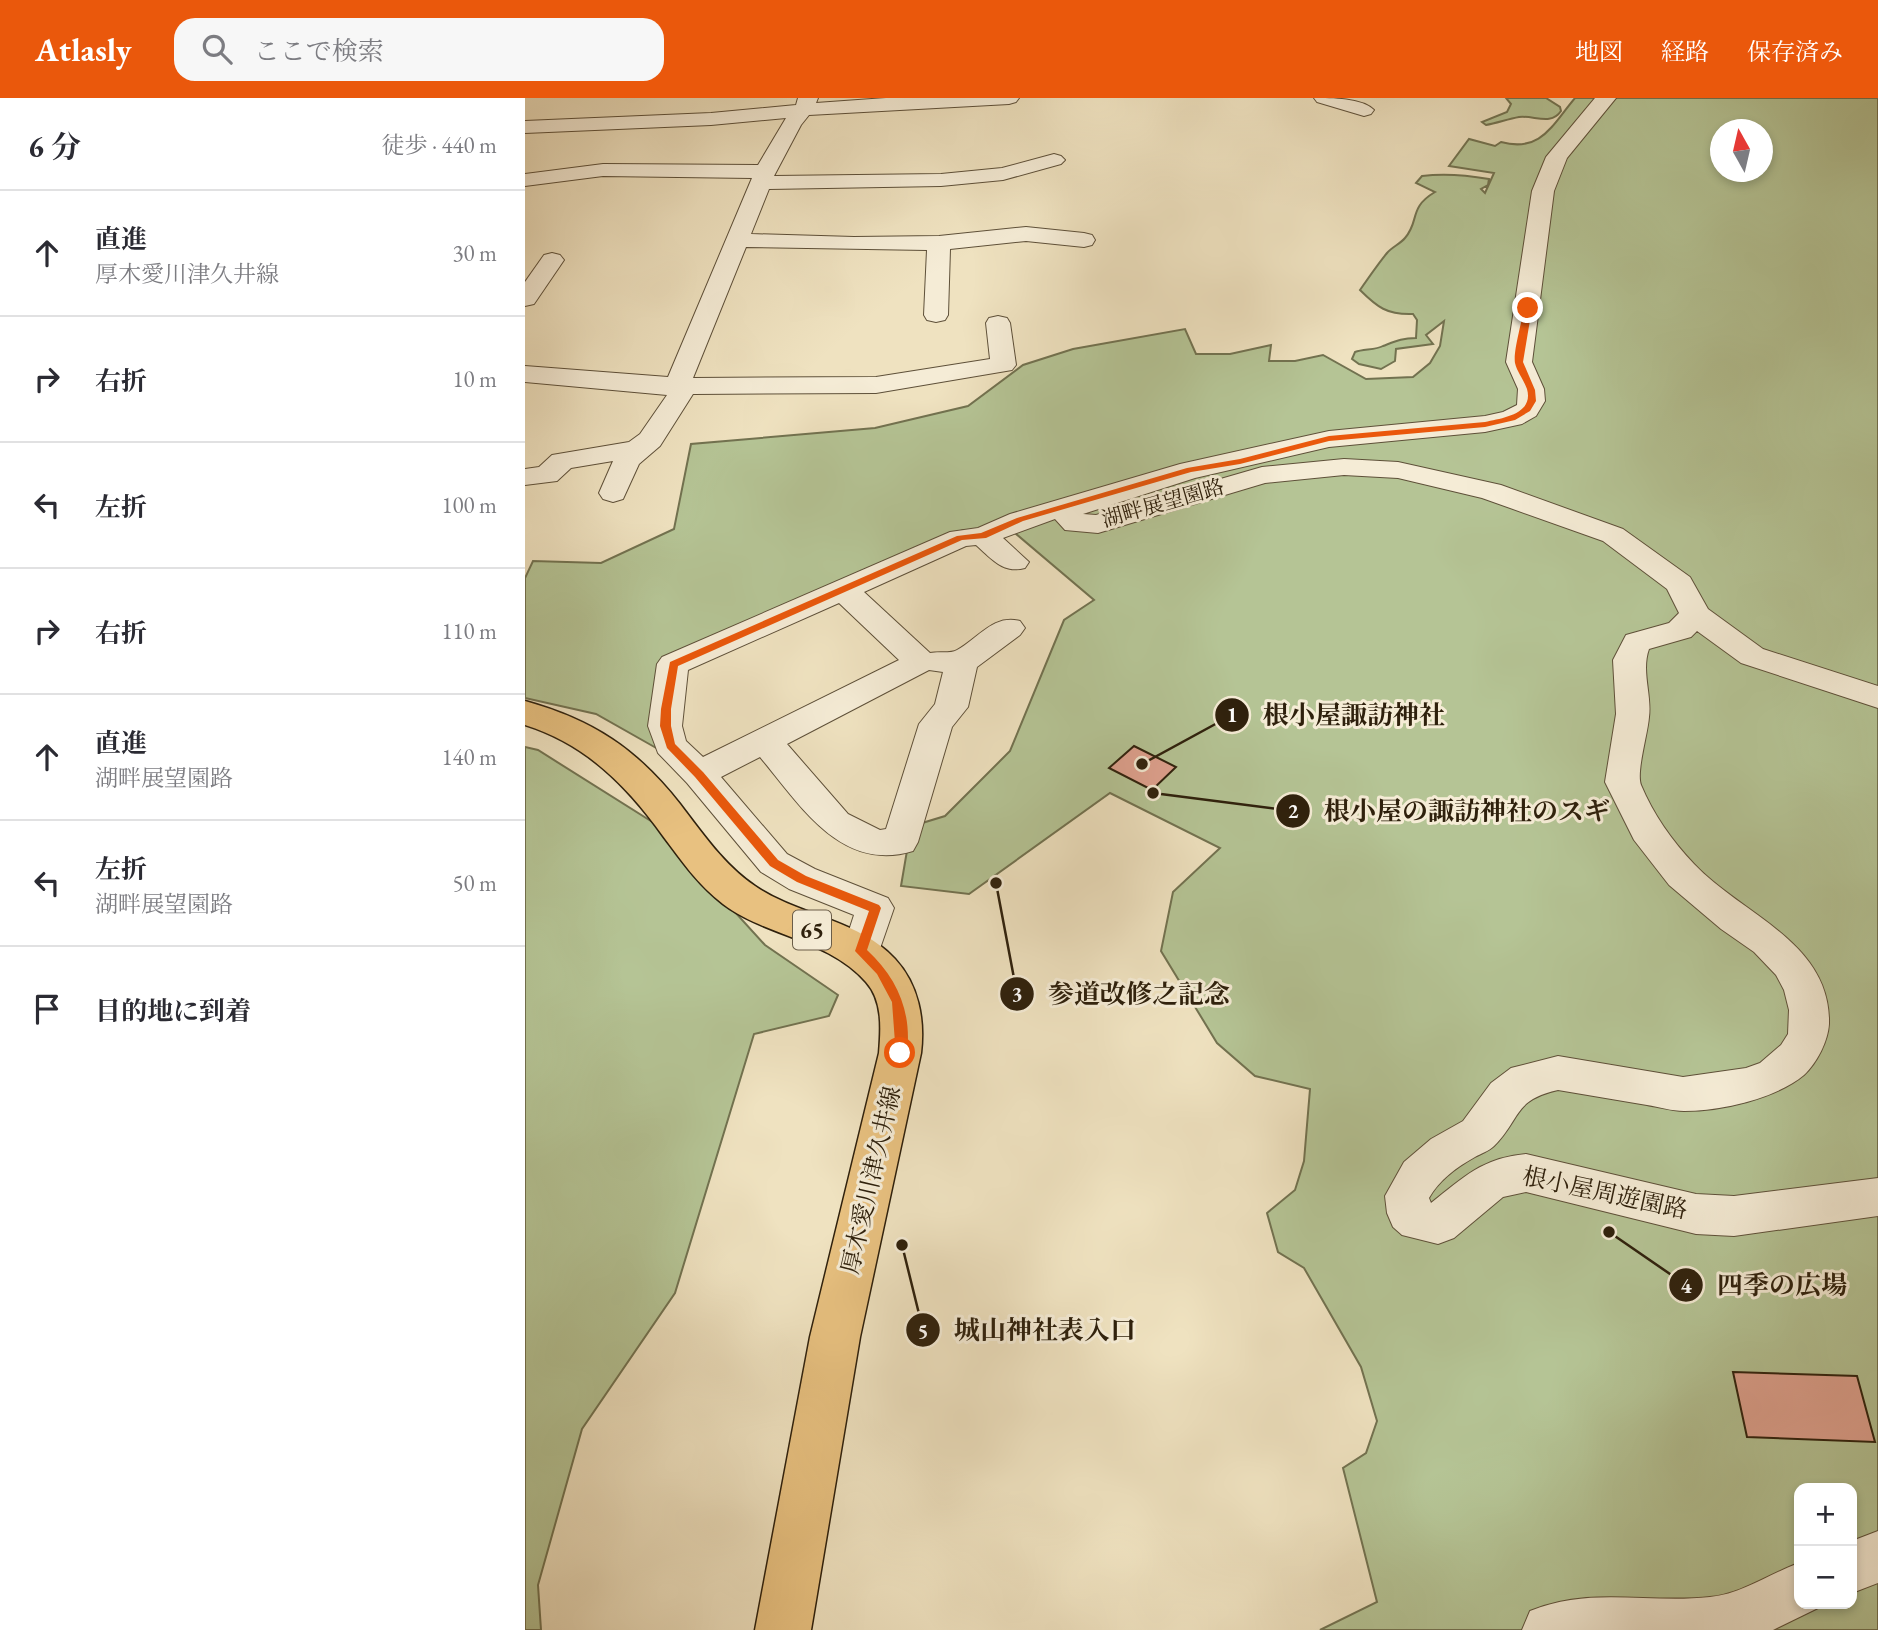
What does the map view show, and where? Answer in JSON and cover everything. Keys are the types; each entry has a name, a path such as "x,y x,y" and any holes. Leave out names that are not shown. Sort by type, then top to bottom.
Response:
{"main road":[{"name":"厚木愛川津久井線","path":"525,713 578,732 615,756 646,786 705,864 737,895 768,912 861,951 881,971 893,990 900,1009 902,1038 828,1371 783,1630"}],"street":[{"path":"525,127 711,119 806,104 1009,98"},
{"path":"1324,98 1364,110"},
{"name":"湖畔展望園路","path":"1606,98 1557,157 1543,191 1519,362 1531,390 1532,401 1527,410 1512,418 1485,424 1329,439 1190,470 1070,506 1069,518 1075,524 1098,524 1262,475 1344,467 1398,470 1491,491 1613,535 1679,584 1696,615"},
{"path":"613,493 626,463 637,449 650,440 680,395 677,386 763,177 792,123 806,104"},
{"path":"569,125 583,107"},
{"path":"525,180 603,170 763,177 941,180 1003,174 1054,160"},
{"path":"736,240 854,244 939,243 1026,234 1084,240"},
{"path":"936,314 939,243"},
{"path":"525,299 552,260"},
{"path":"525,374 677,386 876,385 1003,365 998,323"},
{"path":"525,477 547,475 562,461 637,449"},
{"path":"861,951 875,908 801,879 774,863 699,774 670,745 666,726 673,664 960,538 995,531 1070,506"},
{"path":"995,531 1014,562"},
{"path":"844,590 920,662"},
{"path":"1696,615 1752,656 1878,697"},
{"name":"根小屋周遊園路","path":"1696,615 1680,630 1637,642 1632,650 1629,660 1633,714 1622,782 1647,831 1682,875 1734,919 1768,942 1790,964 1804,989 1809,1010 1808,1035 1796,1058 1775,1075 1747,1085 1683,1094 1557,1073 1526,1080 1506,1095 1478,1134 1446,1152 1419,1175 1407,1196 1409,1213 1418,1221 1438,1224 1491,1179 1509,1173 1526,1172 1696,1214 1734,1216 1878,1197"},
{"path":"699,774 920,662 962,662 1009,628"},
{"path":"765,741 835,823 876,843 900,842 936,723 951,707 962,662"},
{"path":"1857,1565 1878,1557"},
{"path":"1549,1630 1590,1622 1625,1620 1665,1625 1710,1624 1738,1619 1794,1591"}],"green space":[{"path":"1506,98 1546,98 1560,107 1561,111 1547,119 1519,117 1486,125 1482,122 1507,112 1511,104"},
{"path":"1575,98 1878,98 1878,1630 1320,1630 1377,1602 1343,1468 1366,1453 1377,1421 1361,1367 1304,1268 1278,1252 1267,1213 1295,1190 1304,1161 1310,1089 1255,1076 1217,1043 1161,951 1173,892 1220,848 1110,793 969,894 901,886 910,833 919,824 945,816 1010,751 1064,620 1094,600 1002,522 982,530 963,530 663,661 652,715 658,749 596,714 525,698 525,578 533,561 601,563 674,529 691,444 875,428 968,406 1023,365 1073,349 1185,329 1196,354 1230,354 1271,345 1269,361 1295,361 1323,355 1366,379 1413,377 1430,363 1440,346 1444,321 1426,335 1433,344 1396,349 1395,361 1381,369 1359,364 1352,359 1355,352 1416,338 1417,320 1413,314 1383,309 1360,290 1387,253 1405,238 1421,204 1435,192 1416,183 1422,176 1431,175 1489,179 1488,185 1481,189 1485,193 1494,173 1449,166 1469,139 1495,146 1501,142 1526,144 1536,140 1552,127"},
{"path":"525,747 538,750 654,823 765,945 838,995 829,1016 754,1034 675,1293 582,1429 538,1585 541,1630 525,1630"}],"building":[{"path":"1134,746 1176,767 1152,790 1109,768"},
{"path":"1733,1372 1857,1376 1875,1442 1747,1437"}],"place":[{"name":"根小屋諏訪神社","path":"1142,764"},
{"name":"根小屋の諏訪神社のスギ","path":"1153,793"},
{"name":"参道改修之記念","path":"996,883"},
{"name":"四季の広場","path":"1609,1232"},
{"name":"城山神社表入口","path":"902,1245"}],"route":[{"path":"900,1053 902,1024 898,1002 888,980 861,951 875,908 801,879 774,863 699,774 670,745 666,709 673,664 960,538 983,536 1020,520 1190,470 1329,439 1485,424 1512,418 1527,410 1532,401 1531,390 1519,362 1528,308"}]}
